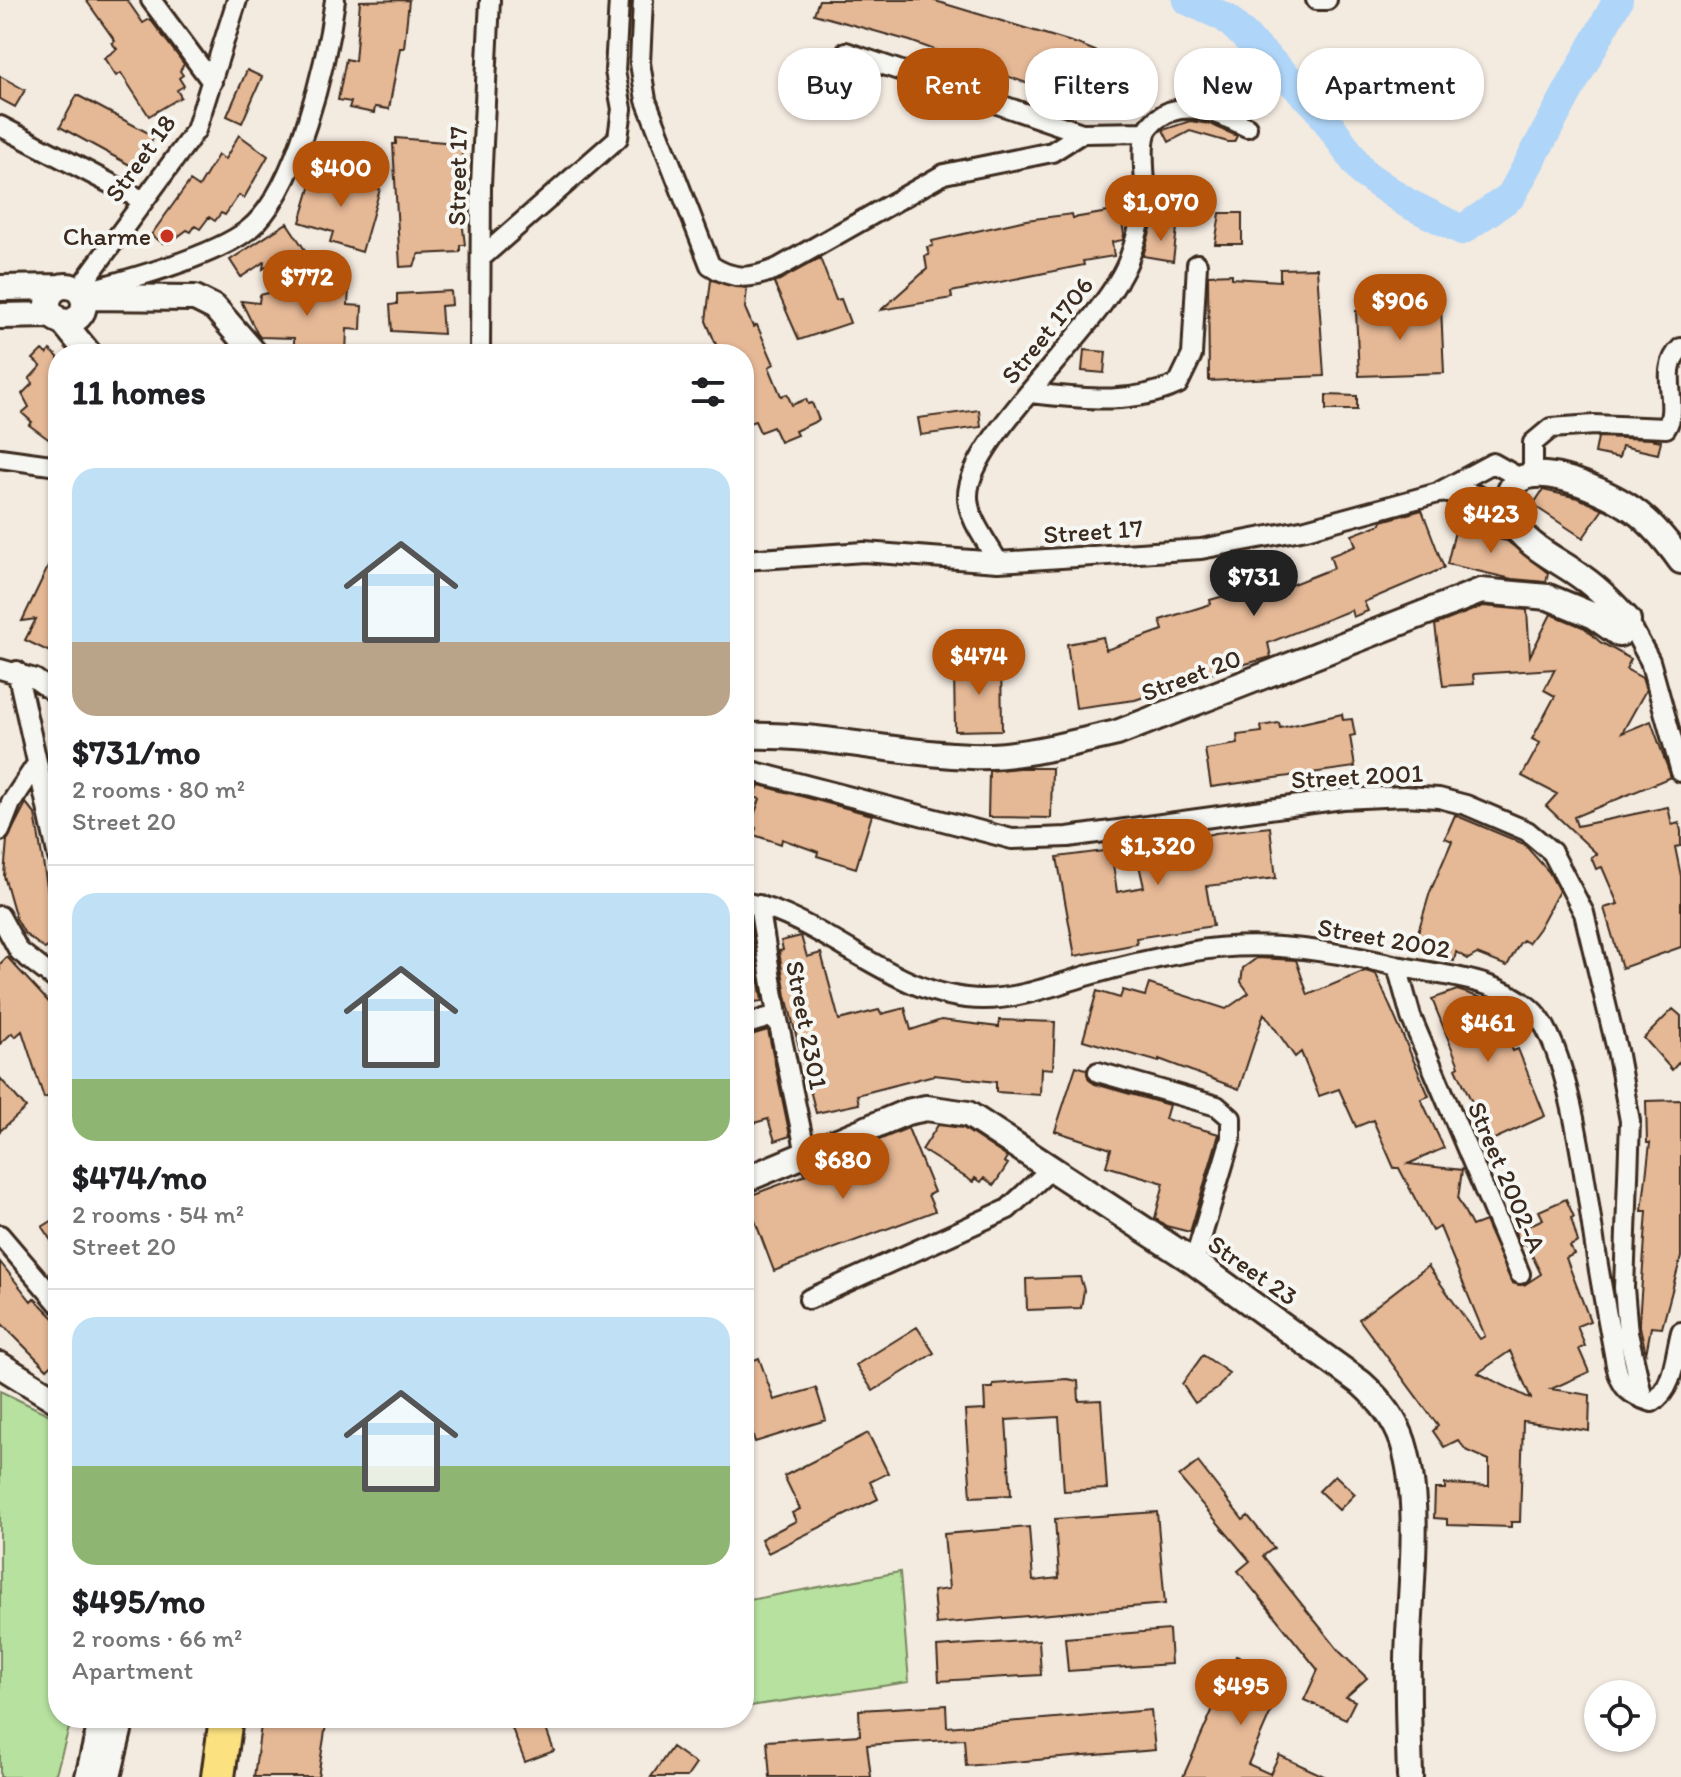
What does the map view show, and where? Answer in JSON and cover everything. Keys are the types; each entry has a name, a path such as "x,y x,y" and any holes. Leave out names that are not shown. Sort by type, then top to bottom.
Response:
{"highway":[{"path":"218,1777 225,1728"},
{"path":"234,1777 239,1728"}],"street":[{"path":"151,0 212,82"},
{"name":"Street 18","path":"75,292 196,130 237,0"},
{"path":"75,292 148,274 231,240 248,230 269,208 288,172 327,59 335,0"},
{"name":"Street 17","path":"480,344 481,185 490,0"},
{"path":"482,257 618,138 622,109 615,71 619,0"},
{"path":"643,0 640,63 654,125 710,265 730,275 751,277 778,268 911,189 944,174 1052,152 1082,133"},
{"path":"1316,0 1327,0"},
{"path":"881,64 1082,133 1146,132 1156,120 1175,109 1186,108 1219,114 1247,127"},
{"path":"0,126 142,200"},
{"name":"Street 1706","path":"998,562 971,513 968,497 971,479 1029,393 1087,326 1125,269 1143,202 1146,132"},
{"path":"1029,393 1100,400 1134,399 1178,384 1192,355 1197,264"},
{"path":"0,288 195,298 215,308 246,344"},
{"path":"0,316 79,316 84,306 75,292"},
{"path":"57,318 80,344"},
{"path":"1681,348 1669,377 1673,418 1666,428 1594,425 1551,428 1533,443 1526,476 1510,489 1507,501 1511,520 1520,532 1584,578 1650,661 1681,772"},
{"path":"0,458 48,465"},
{"name":"Street 17","path":"754,559 864,552 998,562 1201,549 1306,529 1438,493 1493,463 1526,476"},
{"path":"1526,476 1564,479 1623,503 1645,519 1681,561"},
{"name":"Street 17","path":"1438,493 1467,493 1491,499 1520,532"},
{"name":"Street 20","path":"754,736 788,735 972,756 1069,744 1117,733 1481,591 1548,597 1623,627"},
{"path":"9,670 48,690"},
{"path":"9,670 48,815"},
{"path":"0,831 11,803 36,765"},
{"name":"Street 2001","path":"754,772 1012,839 1068,837 1342,799 1404,796 1439,798 1466,805 1527,831 1552,852 1584,913 1617,1050 1630,1121 1624,1288 1632,1358 1643,1399"},
{"name":"Street 2002","path":"754,905 925,990 962,998 985,1000 1031,992 1192,951 1262,947 1329,951 1457,977 1496,989 1534,1012 1556,1055 1585,1168 1620,1383 1628,1392 1643,1399"},
{"path":"0,916 19,951 48,973"},
{"name":"Street 2301","path":"754,917 806,1154"},
{"name":"Street 2002-A","path":"1397,966 1411,1017 1520,1274"},
{"path":"754,1022 777,1015"},
{"path":"1098,1072 1217,1106 1231,1118 1231,1138 1194,1262"},
{"name":"Street 23","path":"754,1176 907,1112 947,1109 968,1114 989,1124 1194,1262 1361,1383 1385,1406 1395,1424 1403,1443 1411,1501 1410,1777"},
{"path":"809,1299 1008,1209 1053,1167"},
{"path":"0,1235 48,1291"},
{"path":"1643,1399 1652,1402 1664,1390 1681,1332"},
{"path":"0,1365 48,1395"},
{"path":"88,1777 100,1728"},
{"path":"108,1777 120,1728"}],"green space":[{"path":"0,1391 48,1414 48,1728 69,1728 56,1773 49,1777 0,1777"},
{"path":"900,1572 909,1682 754,1705 754,1599"}],"building":[{"path":"86,0 127,0 143,23 150,19 184,64 180,71 183,75 179,78 184,86 177,90 181,97 149,116 121,73 116,76 104,58 117,49 112,43 115,41"},
{"path":"409,0 404,48 400,48 389,109 375,107 374,113 349,108 351,102 338,100 346,59 355,61 360,1"},
{"path":"819,0 932,0 1088,48 1025,48 1025,83 1009,77 1009,48 929,48 814,14"},
{"path":"247,70 262,77 242,123 227,116"},
{"path":"0,76 25,90 15,107 0,99"},
{"path":"77,95 154,136 139,170 60,127"},
{"path":"1190,121 1210,124 1237,136 1234,142 1228,142 1190,131 1169,142 1163,130"},
{"path":"239,135 268,156 244,198 239,195 225,215 221,213 215,221 209,217 200,229 195,226 191,232 187,230 169,243 165,240 163,243 151,235 190,181 199,187 218,155 225,159"},
{"path":"396,138 456,143 456,148 462,149 462,186 458,186 465,245 460,245 460,252 419,254 414,266 400,267 393,144 396,144"},
{"path":"315,171 380,189 362,252 330,242 333,232 300,222"},
{"path":"1120,210 1124,234 1123,240 1112,242 1114,256 951,292 952,298 881,310 927,269 925,256 929,255 927,247 933,246 932,241 1026,220 1072,214 1073,218"},
{"path":"1220,213 1242,213 1242,244 1215,244"},
{"path":"287,223 305,250 283,265 279,259 263,269 264,262 241,277 230,260"},
{"path":"1152,225 1177,228 1173,261 1143,256"},
{"path":"820,258 836,300 841,299 850,323 799,340 774,283"},
{"path":"1317,268 1324,376 1209,381 1208,275 1232,274 1232,278 1280,281 1280,269"},
{"path":"711,280 747,288 745,308 753,327 757,325 774,364 769,367 781,396 787,394 792,405 806,399 808,404 812,403 819,420 780,442 773,427 760,432 754,421 754,344 716,344 706,321"},
{"path":"298,285 349,288 348,305 362,306 361,330 347,329 346,344 294,344 294,338 260,337 241,301 259,303 260,295"},
{"path":"451,291 452,305 441,306 443,334 392,331 390,305 397,304 397,294"},
{"path":"1441,307 1444,373 1359,376 1356,311"},
{"path":"42,350 48,353 48,439 29,425 32,422 22,413 29,407 22,394 33,383 29,379 41,366 33,359"},
{"path":"1084,350 1106,352 1104,373 1082,371"},
{"path":"1326,395 1357,396 1357,410 1326,410"},
{"path":"979,410 981,427 921,435 918,418"},
{"path":"1598,437 1661,441 1658,454 1622,446 1619,458 1595,453"},
{"path":"1543,490 1578,498 1603,509 1583,538 1533,505"},
{"path":"1422,510 1444,568 1364,602 1368,611 1353,617 1351,610 1268,643 1271,657 1176,683 1177,686 1135,700 1076,708 1067,644 1103,637 1106,650 1163,630 1160,620 1211,604 1210,600 1251,588 1255,599 1334,568 1330,556 1356,546 1352,535 1382,521"},
{"path":"1458,519 1484,525 1482,535 1507,541 1548,573 1546,582 1512,579 1447,564"},
{"path":"48,567 48,651 25,640 36,619 22,621"},
{"path":"1483,606 1527,610 1530,656 1551,614 1585,628 1600,642 1631,659 1626,669 1642,678 1646,690 1622,733 1651,721 1671,777 1574,817 1577,826 1668,807 1672,825 1679,823 1681,831 1681,846 1675,847 1681,876 1681,947 1622,968 1604,908 1618,904 1602,867 1596,869 1591,857 1597,854 1546,806 1557,794 1522,776 1540,743 1532,739 1555,696 1544,690 1555,669 1473,674 1474,684 1443,686 1435,625"},
{"path":"978,659 1001,659 1002,730 955,731 954,670 978,670"},
{"path":"1342,714 1343,720 1352,719 1355,735 1350,736 1355,767 1211,787 1205,749 1238,744 1237,735 1262,732 1261,726 1279,723 1280,728"},
{"path":"1052,768 1051,818 988,817 989,771"},
{"path":"759,785 872,815 856,868 817,856 818,852 782,839 781,844 754,835 754,815 760,799 754,797"},
{"path":"26,803 35,814 48,892 48,947 45,949 25,934 16,918 4,876 7,840"},
{"path":"1455,815 1524,844 1549,872 1559,891 1539,928 1528,943 1523,940 1519,944 1507,966 1477,954 1468,959 1456,952 1454,961 1413,949 1430,892 1452,841 1445,838"},
{"path":"1270,827 1276,878 1206,886 1213,926 1136,938 1137,944 1075,956 1057,857 1111,850 1117,892 1144,887 1136,852 1215,833"},
{"path":"801,936 807,957 821,953 839,1020 879,1010 881,1014 905,1008 911,1030 941,1020 999,1027 999,1020 1055,1022 1053,1069 1041,1068 1040,1095 996,1092 996,1082 934,1075 857,1095 859,1104 816,1113 786,996 779,951 783,950 781,941"},
{"path":"754,949 762,1001 755,1002 754,998"},
{"path":"7,957 48,1001 48,1097 44,1098 22,1031 15,1037 12,1033 0,1044 0,964"},
{"path":"1257,958 1296,960 1308,995 1365,971 1376,974 1429,1096 1421,1099 1444,1148 1408,1164 1462,1170 1458,1199 1472,1226 1485,1221 1512,1283 1524,1285 1541,1274 1526,1243 1521,1245 1515,1232 1543,1219 1539,1211 1566,1199 1574,1217 1571,1218 1578,1242 1570,1246 1574,1254 1566,1258 1590,1321 1577,1326 1585,1346 1579,1349 1589,1372 1551,1389 1590,1395 1589,1431 1523,1421 1520,1522 1511,1522 1511,1527 1447,1525 1447,1519 1434,1518 1435,1489 1445,1489 1445,1484 1489,1486 1489,1460 1466,1450 1458,1440 1444,1447 1433,1431 1438,1426 1359,1319 1428,1266 1480,1339 1485,1336 1440,1227 1432,1231 1399,1168 1394,1168 1373,1120 1356,1127 1339,1089 1319,1096 1301,1052 1295,1057 1264,1013 1239,1089 1159,1059 1159,1062 1083,1040 1097,991 1120,998 1123,990 1145,996 1149,984 1226,1009 1249,993 1241,982 1243,968","holes":["1510,1351 1531,1399 1478,1373"]},
{"path":"1457,990 1482,998 1488,1011 1499,1006 1506,1023 1501,1025 1513,1051 1518,1049 1545,1116 1490,1141 1456,1068 1459,1066 1432,999"},
{"path":"1673,1009 1681,1016 1681,1060 1672,1070 1644,1038"},
{"path":"768,1030 790,1136 775,1141 768,1119 754,1123 754,1034"},
{"path":"1076,1066 1086,1069 1089,1080 1095,1084 1169,1105 1165,1119 1219,1134 1190,1232 1166,1226 1155,1218 1164,1183 1106,1166 1111,1149 1055,1131"},
{"path":"0,1078 26,1108 0,1131"},
{"path":"1681,1100 1681,1257 1662,1328 1651,1327 1646,1354 1639,1322 1647,1211 1642,1211 1650,1143 1647,1143 1646,1101"},
{"path":"938,1125 963,1128 1007,1157 1004,1162 1008,1164 994,1185 984,1178 981,1182 975,1178 973,1182 922,1150"},
{"path":"908,1128 934,1192 928,1195 935,1211 774,1271 754,1218 754,1194 806,1175 804,1171"},
{"path":"0,1262 31,1301 34,1298 48,1312 48,1368 47,1369 0,1322"},
{"path":"1080,1277 1084,1290 1081,1308 1027,1310 1026,1279"},
{"path":"917,1327 934,1353 873,1391 856,1365"},
{"path":"1203,1355 1229,1373 1217,1389 1195,1403 1182,1384"},
{"path":"759,1358 774,1400 816,1388 826,1420 755,1442 754,1360"},
{"path":"1078,1381 1079,1401 1101,1400 1107,1489 1064,1491 1059,1417 1006,1420 1011,1495 971,1497 965,1411 985,1410 984,1388 993,1388 993,1384"},
{"path":"868,1433 888,1473 870,1482 878,1499 768,1553 761,1539 796,1521 792,1513 800,1509 784,1476"},
{"path":"1198,1462 1243,1520 1248,1516 1274,1548 1263,1556 1340,1652 1367,1678 1346,1697 1355,1701 1346,1719 1304,1700 1318,1670 1238,1571 1250,1561 1179,1477"},
{"path":"1335,1475 1355,1494 1339,1510 1319,1491"},
{"path":"1157,1512 1165,1604 936,1624 933,1591 949,1589 944,1534 1029,1527 1033,1581 1059,1578 1055,1519"},
{"path":"1169,1630 1171,1664 1068,1671 1065,1638"},
{"path":"1039,1640 1041,1675 939,1681 937,1647"},
{"path":"1236,1656 1286,1677 1248,1764 1270,1774 1279,1755 1326,1777 1183,1777"},
{"path":"946,1705 947,1727 1151,1710 1155,1750 966,1766 964,1739 867,1745 871,1777 770,1777 767,1741 860,1735 859,1710"},
{"path":"261,1728 325,1728 318,1777 254,1777"},
{"path":"512,1728 546,1728 554,1751 525,1762"},
{"path":"672,1747 696,1764 687,1777 651,1777"}],"waterway":[{"path":"1187,0 1226,18 1317,106 1363,173 1407,203 1462,230 1511,196 1618,0"}],"place":[{"name":"Charme","path":"167,236"}]}
